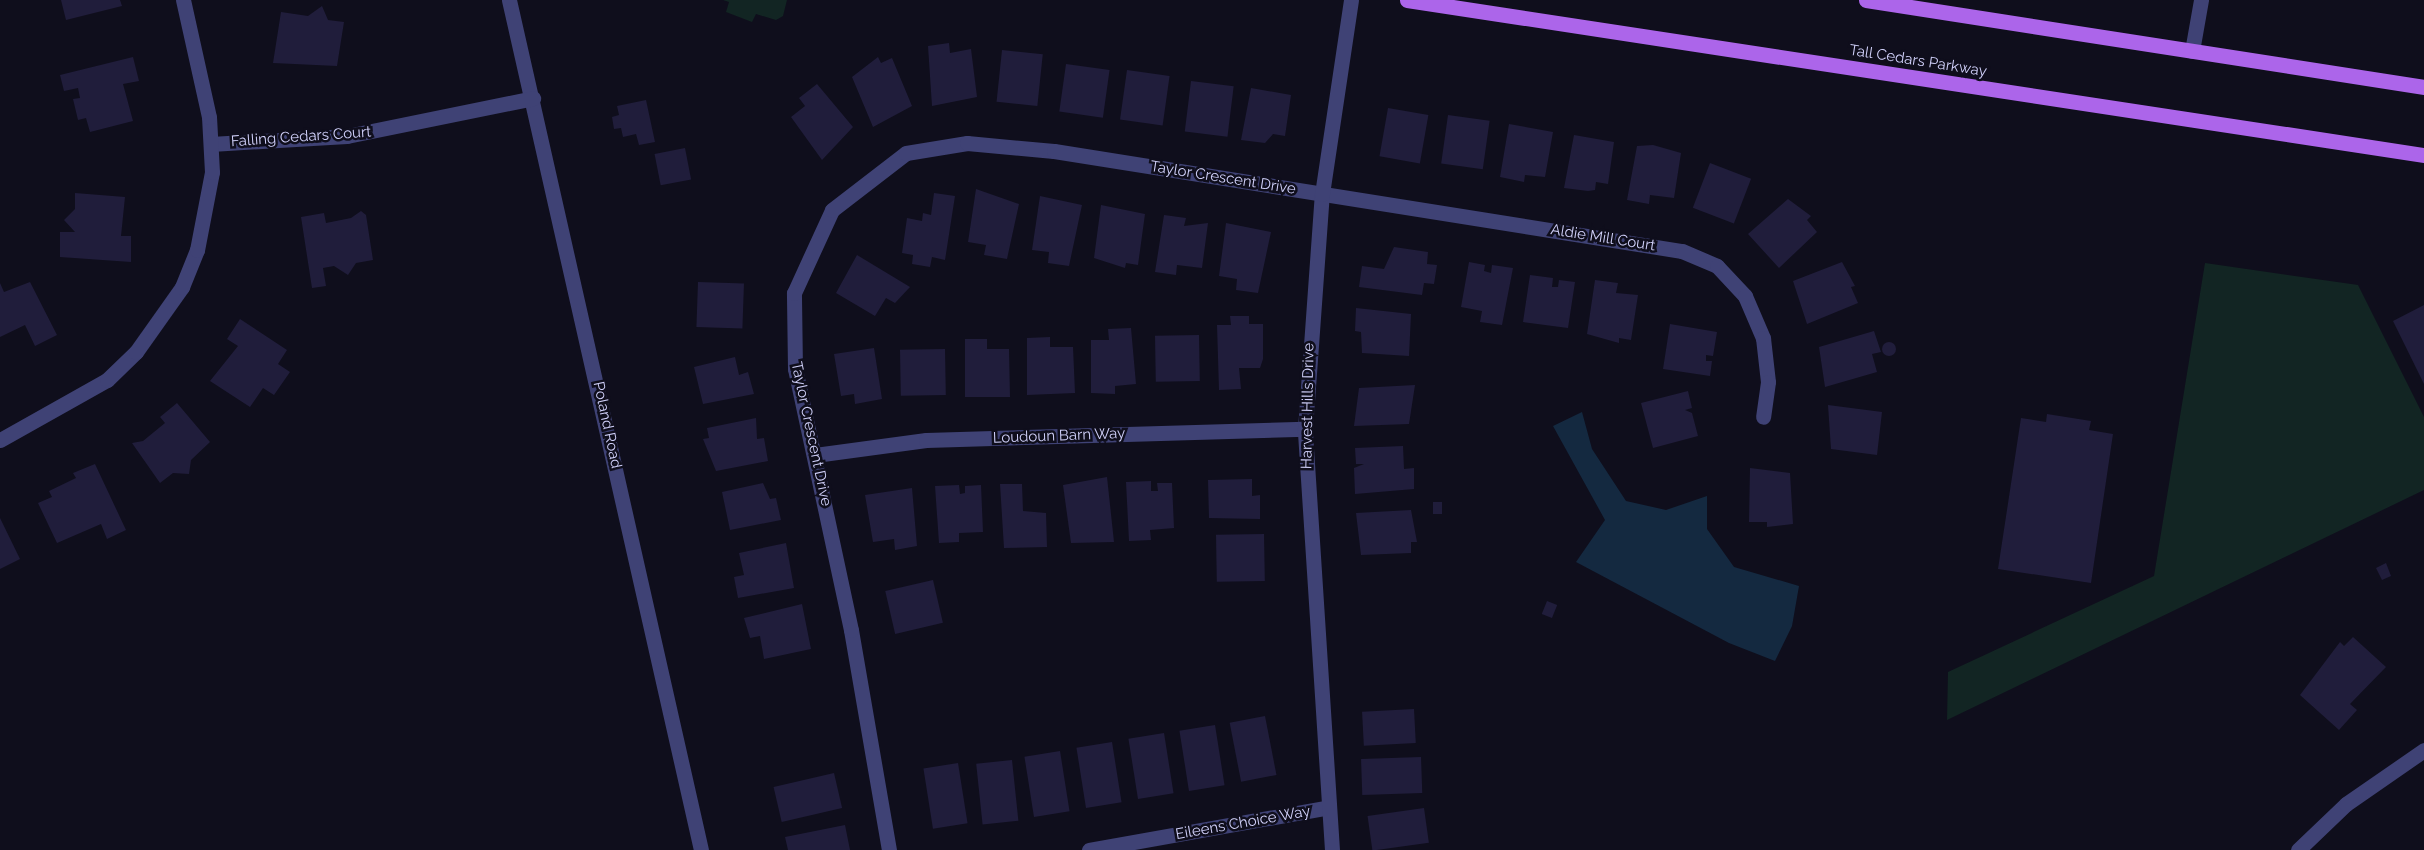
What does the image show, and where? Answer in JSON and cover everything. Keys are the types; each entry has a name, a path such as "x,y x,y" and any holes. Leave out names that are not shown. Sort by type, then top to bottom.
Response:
{"main road":[{"name":"Tall Cedars Parkway","path":"1407,0 2424,156"},
{"path":"1866,0 2424,87"}],"street":[{"name":"Falling Cedars Court","path":"183,0 212,144 347,136 533,98"},
{"name":"Poland Road","path":"509,0 533,98 701,850"},
{"name":"Harvest Hills Drive","path":"1332,850 1325,808 1305,429 1322,194 1351,0"},
{"path":"2192,51 2201,0"},
{"name":"Taylor Crescent Drive","path":"889,850 815,455 795,369 794,293 832,210 906,153 967,143 1054,151 1322,194"},
{"path":"0,440 107,380 161,321 197,250 207,212 212,144"},
{"name":"Aldie Mill Court","path":"1322,194 1682,250 1717,266 1745,296 1763,338 1768,382 1763,417"},
{"name":"Loudoun Barn Way","path":"815,455 926,440 1305,429"},
{"path":"2298,850 2346,804 2424,750"},
{"name":"Eileens Choice Way","path":"1089,850 1325,808"}],"green space":[{"path":"723,0 787,0 783,16 776,20 756,14 752,22 726,12 729,2"},
{"path":"2205,263 2358,285 2424,417 2424,490 1947,720 1948,672 2154,576"}],"water":[{"path":"1582,412 1592,449 1626,501 1666,510 1707,496 1707,529 1734,567 1799,586 1792,626 1775,661 1729,643 1576,562 1605,520 1553,426"}],"building":[{"path":"61,0 120,0 122,6 66,20"},
{"path":"322,6 328,20 344,22 337,66 273,63 281,12 308,16"},
{"path":"949,43 950,53 971,49 977,97 932,106 928,46"},
{"path":"1002,50 1043,54 1037,106 997,102"},
{"path":"133,57 139,81 123,84 133,121 90,132 86,118 78,120 73,99 80,98 78,88 64,91 60,75"},
{"path":"878,57 881,63 892,58 912,106 873,127 852,77"},
{"path":"1066,64 1110,70 1103,118 1059,112"},
{"path":"1127,70 1170,76 1163,125 1120,120"},
{"path":"1191,81 1234,86 1227,137 1185,132"},
{"path":"817,84 853,127 822,160 791,117 805,106 799,98"},
{"path":"1251,88 1291,95 1285,136 1273,134 1265,143 1241,140"},
{"path":"646,100 655,142 639,145 636,134 623,137 621,128 614,129 612,117 619,115 617,106"},
{"path":"1388,108 1428,115 1420,163 1379,156"},
{"path":"1448,115 1490,121 1483,169 1441,164"},
{"path":"1509,124 1553,132 1545,177 1525,175 1524,182 1500,177"},
{"path":"1574,135 1614,142 1608,184 1596,182 1595,190 1588,191 1564,188"},
{"path":"1653,145 1681,153 1674,198 1650,195 1649,204 1627,200 1637,146"},
{"path":"685,148 691,179 661,185 655,154"},
{"path":"1710,163 1751,179 1734,224 1693,208"},
{"path":"976,189 1019,204 1007,259 984,255 986,245 968,242"},
{"path":"75,193 125,197 121,236 131,236 131,262 60,257 60,232 75,232 64,220 75,209"},
{"path":"934,193 955,196 945,260 932,257 930,267 912,264 913,255 902,253 907,218 922,221 923,213 931,215"},
{"path":"1040,196 1082,205 1069,266 1048,263 1049,252 1032,250"},
{"path":"1788,199 1811,216 1807,220 1817,232 1779,268 1748,234"},
{"path":"1101,205 1145,214 1138,265 1126,263 1125,268 1094,258"},
{"path":"361,211 366,215 373,260 356,263 348,275 334,266 323,268 326,286 312,288 301,217 324,213 326,223 351,218"},
{"path":"1164,215 1186,218 1184,226 1208,223 1202,268 1177,265 1176,275 1155,272"},
{"path":"1226,223 1271,232 1258,293 1236,290 1237,279 1219,276"},
{"path":"1394,247 1428,252 1427,264 1437,265 1434,284 1424,283 1422,295 1359,287 1362,266 1384,269"},
{"path":"857,255 910,287 895,303 886,298 875,316 836,293"},
{"path":"1469,262 1485,265 1484,271 1491,273 1492,265 1513,268 1502,325 1480,322 1482,311 1461,307"},
{"path":"1842,262 1855,286 1851,287 1858,303 1807,324 1793,281"},
{"path":"1530,275 1553,278 1552,287 1558,287 1559,280 1575,282 1568,328 1523,322"},
{"path":"1595,280 1618,283 1616,293 1638,295 1631,340 1619,338 1619,343 1587,334"},
{"path":"30,282 57,335 35,346 25,325 0,337 0,283 4,292"},
{"path":"698,282 744,284 742,329 696,327"},
{"path":"2424,305 2424,384 2393,321"},
{"path":"1356,308 1411,314 1409,356 1362,353 1361,332 1355,331"},
{"path":"1230,316 1249,316 1249,324 1263,324 1263,359 1260,368 1239,368 1241,389 1219,390 1217,325 1231,325"},
{"path":"240,319 287,350 278,364 290,372 274,395 263,388 250,407 210,381 238,346 227,339"},
{"path":"1670,324 1717,332 1713,356 1706,355 1706,361 1712,361 1710,376 1663,369"},
{"path":"1131,328 1136,384 1115,386 1115,394 1091,393 1091,340 1109,340 1108,329"},
{"path":"1874,331 1881,352 1872,354 1877,372 1825,387 1819,347"},
{"path":"1199,335 1200,381 1156,382 1155,336"},
{"path":"1050,337 1050,347 1073,347 1075,393 1027,395 1027,338"},
{"path":"965,339 987,339 987,349 1009,349 1010,397 965,397"},
{"path":"1889,342 1894,344 1896,349 1894,354 1889,356 1884,354 1882,349 1884,344"},
{"path":"874,348 882,399 855,404 854,394 841,396 834,354"},
{"path":"945,349 946,395 901,396 900,350"},
{"path":"735,357 739,375 748,372 754,394 703,404 694,367"},
{"path":"1415,385 1409,424 1354,426 1359,388"},
{"path":"1688,391 1692,408 1685,410 1692,413 1698,436 1653,448 1641,403"},
{"path":"177,403 210,442 191,460 189,474 173,473 160,483 132,443 143,441 165,423 160,417"},
{"path":"1828,405 1882,412 1877,455 1831,449"},
{"path":"2047,414 2091,421 2089,430 2113,434 2091,583 1998,569 2021,418 2046,422"},
{"path":"756,418 757,439 764,438 768,461 716,471 703,439 709,438 707,428"},
{"path":"1403,446 1404,469 1414,468 1414,489 1355,494 1354,468 1364,464 1356,464 1355,448"},
{"path":"95,464 126,530 107,539 101,524 57,543 38,503 52,497 49,491 76,478 73,473"},
{"path":"1750,468 1790,473 1793,524 1767,527 1767,522 1749,522"},
{"path":"1107,477 1114,542 1071,543 1063,485"},
{"path":"1252,479 1252,496 1260,495 1260,519 1209,518 1208,480"},
{"path":"1151,481 1151,491 1158,491 1157,483 1172,483 1174,528 1150,530 1151,540 1129,541 1126,482"},
{"path":"763,483 770,499 776,498 781,520 730,530 722,492"},
{"path":"1000,484 1022,484 1023,511 1046,513 1047,547 1004,548"},
{"path":"959,485 960,494 965,493 965,486 981,485 983,532 959,533 959,542 939,543 935,486"},
{"path":"912,488 917,546 895,550 894,539 873,542 865,495"},
{"path":"1433,502 1442,502 1442,514 1433,514"},
{"path":"1411,510 1417,542 1411,542 1411,553 1361,555 1356,513"},
{"path":"0,518 20,559 0,569"},
{"path":"1264,534 1265,581 1217,582 1216,535"},
{"path":"786,543 794,588 738,598 734,577 744,575 739,553"},
{"path":"2386,563 2391,576 2382,580 2376,568"},
{"path":"933,580 943,623 895,634 885,591"},
{"path":"1547,601 1557,605 1552,618 1542,614"},
{"path":"802,604 811,649 764,659 760,636 750,638 744,618"},
{"path":"2353,637 2386,667 2350,704 2357,710 2339,730 2300,695 2340,642 2344,646"},
{"path":"1414,709 1416,743 1364,746 1362,712"},
{"path":"1265,716 1276,775 1241,782 1230,723"},
{"path":"1215,725 1225,785 1189,791 1179,731"},
{"path":"1164,733 1174,793 1138,799 1128,739"},
{"path":"1112,742 1122,802 1086,808 1076,748"},
{"path":"1060,751 1070,811 1034,817 1024,757"},
{"path":"1421,757 1422,793 1362,795 1361,759"},
{"path":"1012,760 1018,821 983,824 976,764"},
{"path":"958,763 968,823 933,829 923,768"},
{"path":"834,773 842,808 782,822 774,787"},
{"path":"1424,808 1429,843 1372,850 1368,816"},
{"path":"845,825 850,850 788,850 785,837"}]}
